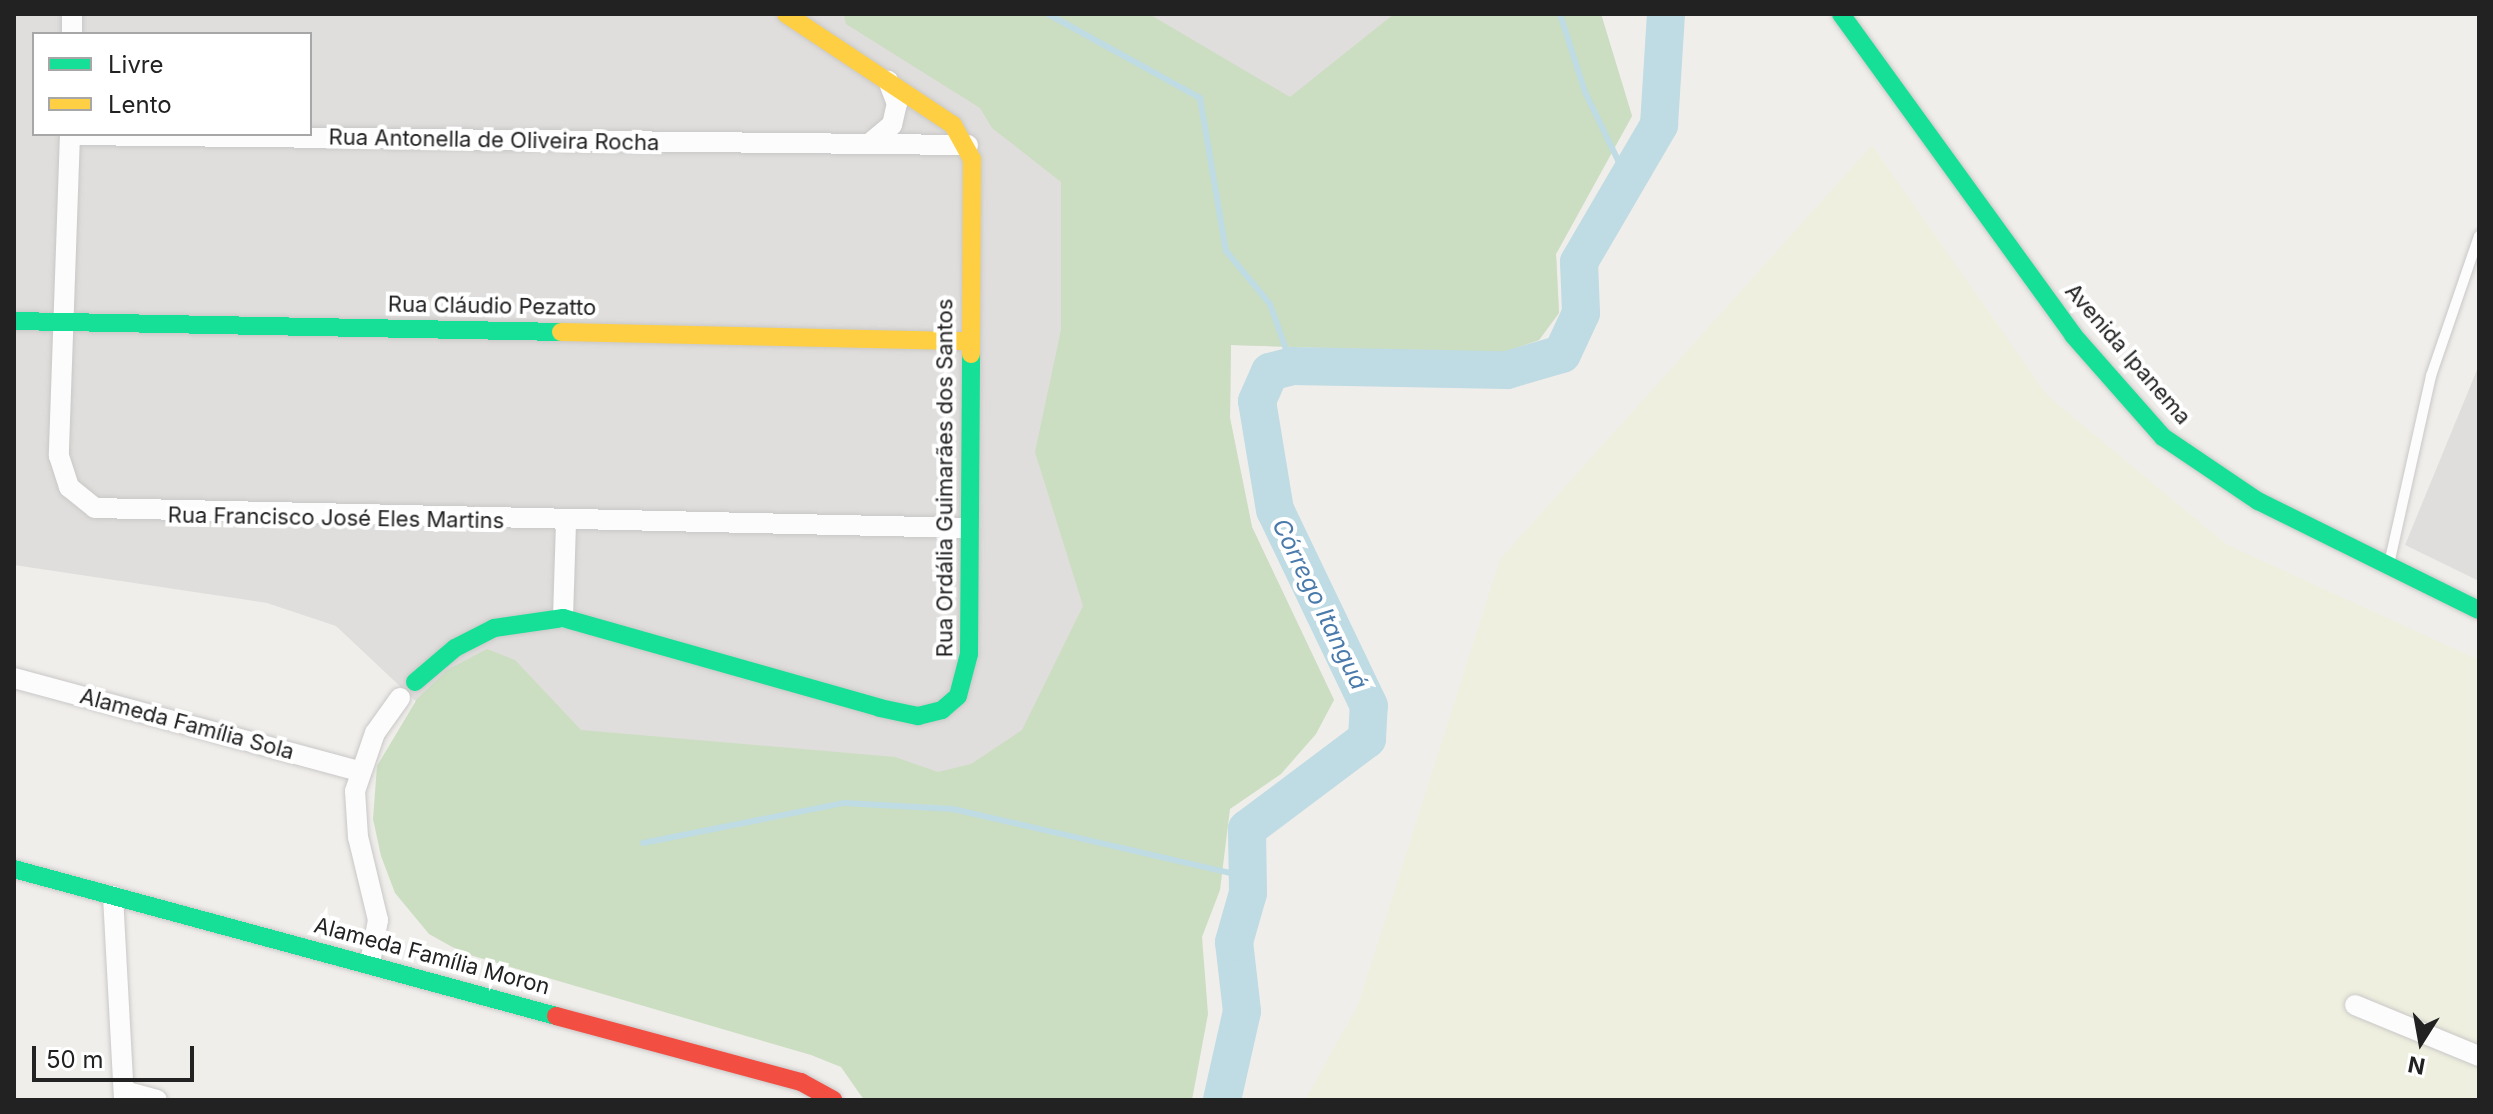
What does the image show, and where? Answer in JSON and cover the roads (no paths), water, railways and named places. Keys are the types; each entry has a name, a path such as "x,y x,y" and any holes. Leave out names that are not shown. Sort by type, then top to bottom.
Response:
{"street":[{"path":"786,14 953,125 968,145"},
{"name":"Avenida Ipanema","path":"1841,14 2073,335 2163,437 2258,501 2479,610"},
{"path":"869,144 892,125 897,104 888,81"},
{"name":"Rua Francisco José Eles Martins","path":"70,136 61,321 62,472 79,498 95,508 566,523 967,528"},
{"name":"Rua Antonella de Oliveira Rocha","path":"159,136 968,145"},
{"name":"Rua Ordália Guimarães dos Santos","path":"415,682 455,648 494,628 563,618 918,716 942,710 967,677 968,145"},
{"name":"Rua Cláudio Pezatto","path":"14,321 969,341"},
{"path":"563,618 566,523"},
{"name":"Alameda Família Sola","path":"14,678 359,771"},
{"path":"370,963 378,920 358,837 359,771 400,698"},
{"name":"Alameda Família Moron","path":"14,869 801,1082 833,1100"},
{"path":"113,896 124,1096 157,1100"},
{"path":"2355,1005 2479,1056"}],"lane":[{"path":"2389,566 2431,376 2479,236"}],"waterway":[{"path":"1048,14 1200,98 1226,251 1270,304 1292,366"},
{"path":"1560,14 1585,92 1627,179"},
{"name":"Córrego Itanguá","path":"1222,1100 1242,1011 1234,942 1248,893 1247,829 1367,739 1369,706 1275,510 1257,401 1270,372 1292,366 1507,370 1562,354 1581,313 1579,262 1659,125 1666,14"},
{"path":"643,843 844,803 953,809 1248,877"}]}
